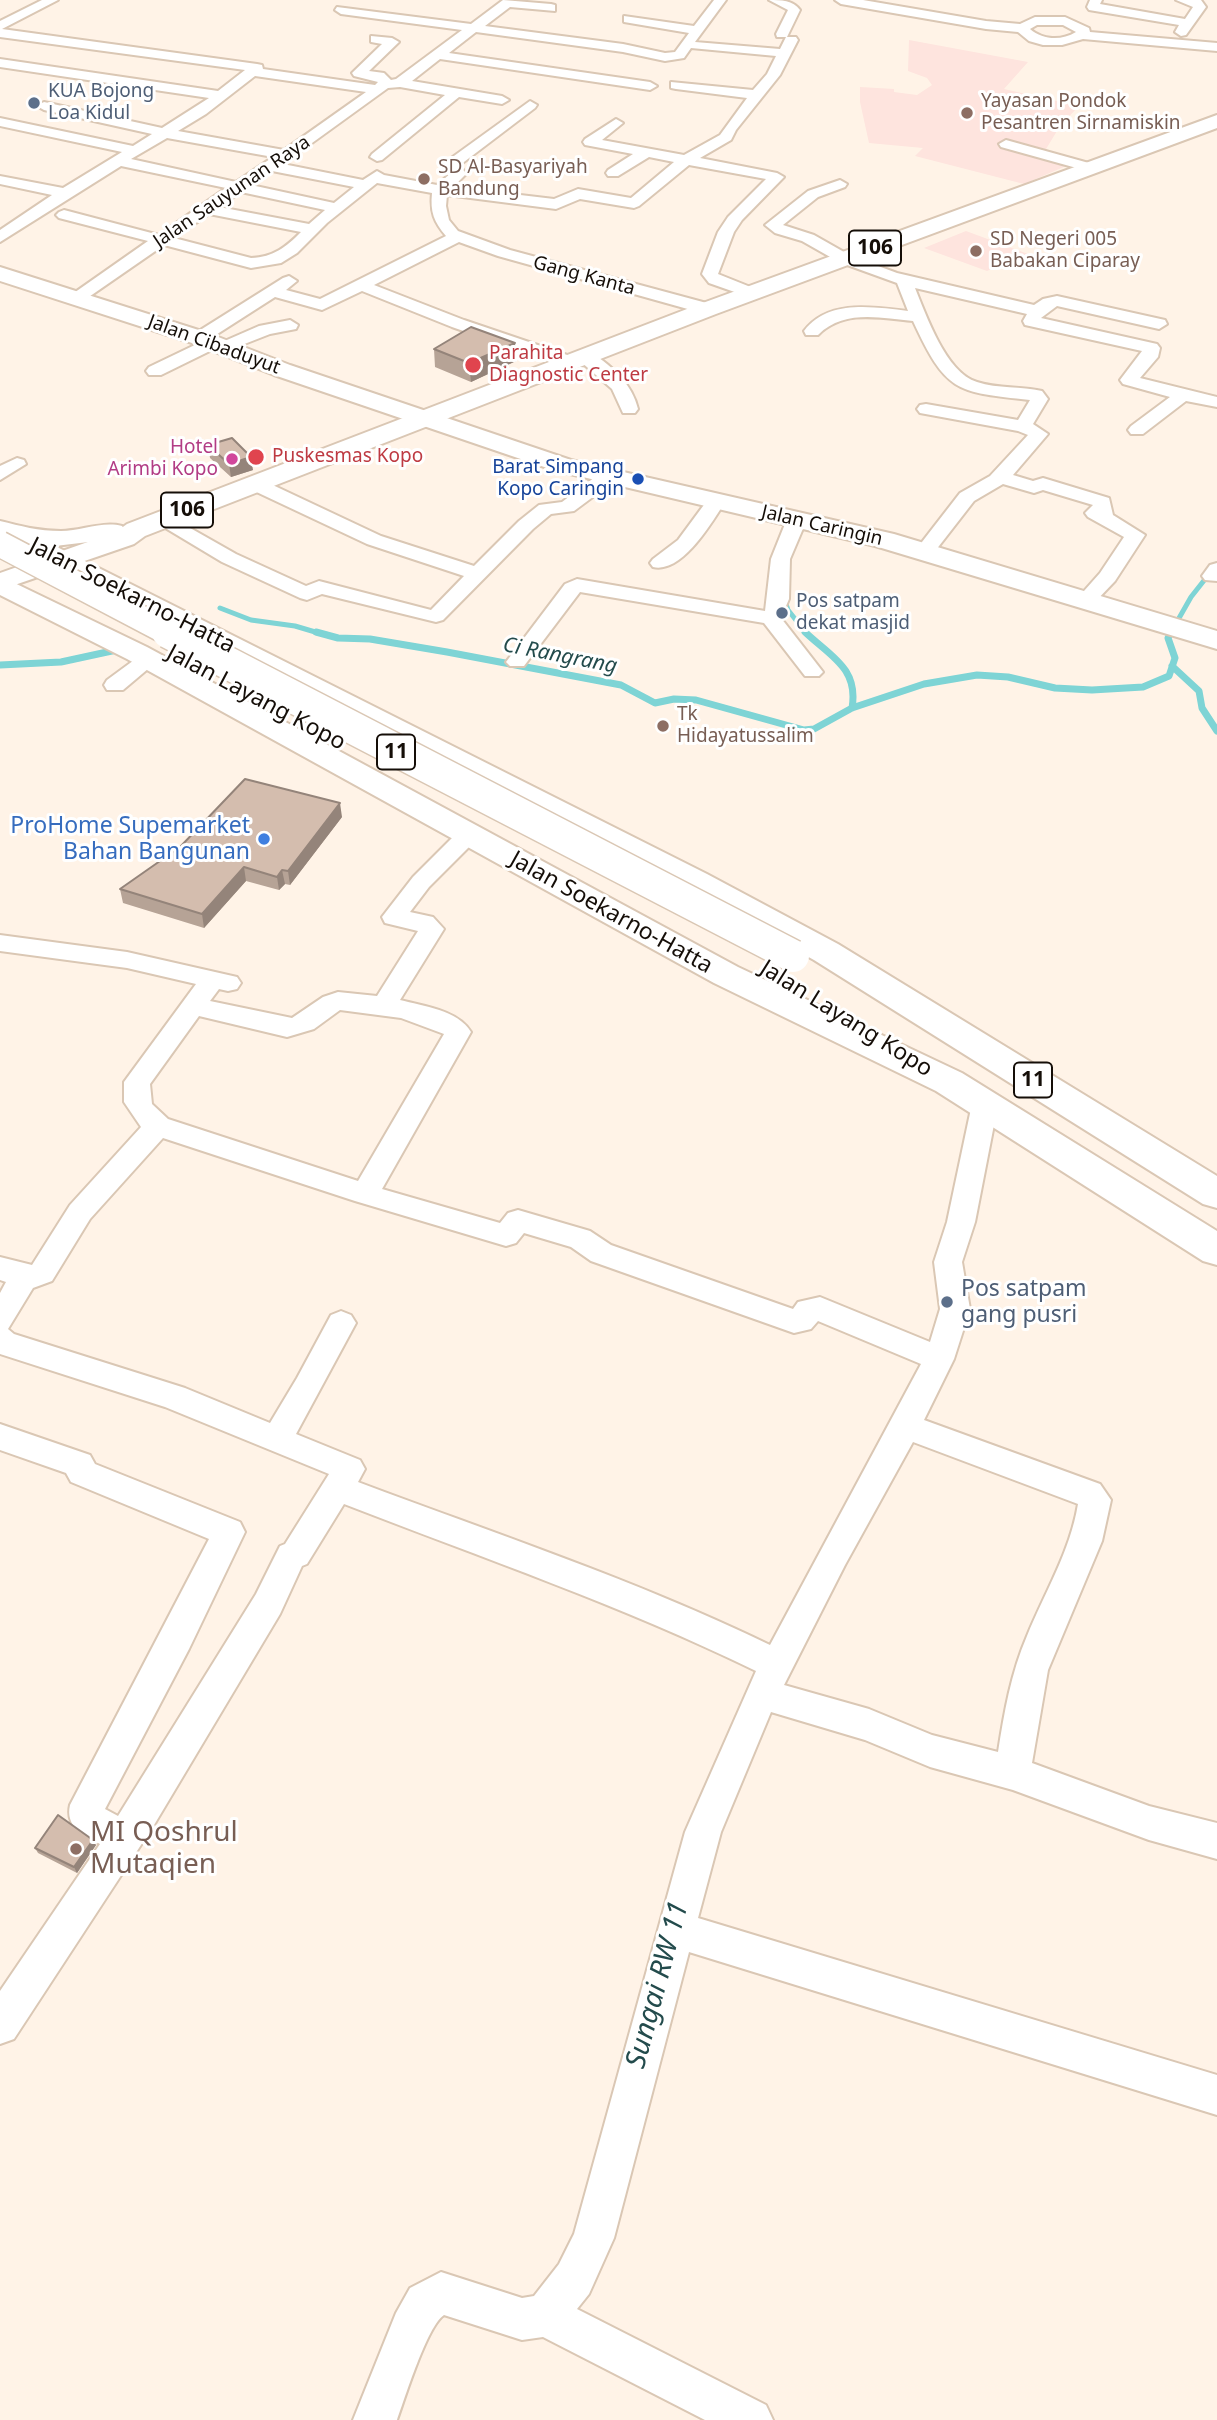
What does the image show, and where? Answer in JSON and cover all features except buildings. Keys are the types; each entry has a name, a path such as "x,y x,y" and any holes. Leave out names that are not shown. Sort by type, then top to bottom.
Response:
{"main road":[{"name":"106","path":"0,583 54,558 426,420 708,309 1217,121"},
{"name":"Jalan Cibaduyut","path":"0,274 212,342 426,420"},
{"name":"Jalan Caringin","path":"426,420 606,478 797,519 925,551 1217,640"},
{"path":"0,529 25,537 48,540 125,533"},
{"name":"Jalan Soekarno-Hatta","path":"0,529 695,881 826,952 1217,1194"},
{"path":"116,590 109,584 105,572 108,559 125,533"},
{"name":"Jalan Layang Kopo","path":"0,544 410,760 784,964 879,1036 949,1082"},
{"name":"106","path":"0,570 54,558"},
{"name":"Jalan Layang Kopo","path":"0,564 784,964 931,1036 1217,1211"},
{"name":"Jalan Soekarno-Hatta","path":"0,583 148,659 726,975 949,1082 1217,1250"},
{"path":"0,597 62,616"},
{"path":"193,685 183,676 184,664 189,659 215,649 243,652"}],"street":[{"path":"0,26 52,0"},
{"path":"341,10 623,48 665,57 679,55 720,0"},
{"path":"270,166 556,204 578,194 634,203 686,160 726,137 729,129 773,75 783,53 794,10 775,0"},
{"path":"841,0 962,22 1022,28 1035,21 1054,20 1081,27 1083,35"},
{"path":"1096,0 1093,7 1185,27 1200,4 1182,0"},
{"path":"400,83 509,2 551,8"},
{"path":"629,19 697,30"},
{"path":"32,37 45,27"},
{"path":"1022,28 1031,37 1054,41 1083,35 1217,47"},
{"path":"0,33 257,67 255,72 222,96 65,193 0,237"},
{"path":"359,73 392,42 376,39"},
{"path":"0,55 16,46"},
{"path":"696,46 783,53"},
{"path":"437,55 650,86"},
{"path":"0,63 222,96"},
{"path":"278,65 379,76 385,80 381,87"},
{"path":"255,72 381,87 400,83 502,100"},
{"path":"676,85 757,95"},
{"name":"Jalan Sauyunan Raya","path":"77,298 381,87"},
{"path":"377,157 457,92"},
{"path":"440,190 460,174 452,165 453,162 530,105"},
{"path":"44,106 164,133 285,155"},
{"path":"1,122 136,150"},
{"path":"617,123 590,142 778,178 736,217 724,237 710,277 752,293"},
{"path":"1006,144 1091,168"},
{"path":"613,173 647,152"},
{"path":"120,161 337,208"},
{"path":"64,215 251,263 263,263 276,259 302,242 312,229 372,179"},
{"path":"0,180 65,193"},
{"path":"841,184 813,194 773,225 785,232 798,233 845,259 904,279 1037,311"},
{"path":"440,190 449,232 460,237"},
{"path":"207,209 312,229"},
{"path":"475,211 494,210 513,215"},
{"path":"274,292 321,305 460,237"},
{"name":"Gang Kanta","path":"460,237 504,253 708,309"},
{"path":"904,279 940,358 958,380 975,386 1038,396 1031,430 999,477 967,497 925,551"},
{"path":"155,371 212,342 290,281"},
{"path":"363,286 490,335 580,360 613,379 626,397 629,408"},
{"path":"1159,324 1058,301 1049,302 1037,311 1031,321 1151,348 1149,357 1129,380 1217,402"},
{"path":"812,331 820,320 845,313 920,317"},
{"path":"212,342 290,325"},
{"path":"1137,430 1183,395"},
{"path":"926,409 1031,430"},
{"path":"999,477 1034,487 1043,484 1102,502 1104,517 1112,525 1135,535 1108,577 1086,600"},
{"path":"162,520 229,558 307,594 319,587 365,601 436,616 544,510 567,507 606,478"},
{"path":"255,484 374,540 477,574"},
{"path":"660,563 674,555 691,537 716,502"},
{"path":"771,618 780,603 777,575 779,563 797,519"},
{"path":"517,662 572,588 577,585 771,618 812,672"},
{"path":"115,685 148,659"},
{"path":"384,1005 432,929 425,923 394,917 421,882 468,835"},
{"path":"0,943 127,960 221,981 195,1006 136,1082 135,1099 146,1118 158,1126 365,1194 506,1235 518,1221 568,1235 601,1252 794,1321 801,1321 808,1310 820,1309 939,1359"},
{"path":"195,1006 287,1028 313,1021 339,1001 384,1005 419,1013 453,1026 458,1031 365,1194"},
{"path":"545,2316 574,2279 593,2238 703,1832 769,1679 906,1426 939,1359 955,1309 948,1262 961,1222 985,1104"},
{"path":"0,1320 12,1273 33,1278 42,1273 80,1212 158,1126"},
{"path":"277,1438 309,1387 341,1323"},
{"path":"0,1338 4,1343 174,1397 230,1422 348,1467 339,1488 296,1554 291,1556 268,1604 125,1838 0,2025"},
{"path":"906,1426 1089,1494 1096,1500 1081,1560 1036,1655 1020,1714 1013,1773"},
{"path":"0,1437 79,1464 82,1473 229,1532 177,1638 88,1805 86,1814 91,1820 125,1838"},
{"path":"339,1488 533,1559 689,1622 769,1679 930,1751 1013,1773 1149,1823 1217,1841"},
{"path":"675,1929 1217,2095"},
{"path":"375,2420 411,2328 425,2303 441,2294 522,2319 545,2316 751,2420"}],"shaded area":[{"name":"Yayasan Pondok Pesantren Sirnamiskin","path":"909,40 1028,62 1004,89 1079,106 1060,126 1043,154 1073,163 1024,184 915,156 923,148 869,143 860,102 860,87 894,89 894,92 917,95 932,85 927,78 908,71"},
{"name":"SD Negeri 005 Babakan Ciparay","path":"966,231 1028,254 987,271 924,248"}],"waterway":[{"name":"Ci Rangrang","path":"1170,634 1191,597 1217,564"},
{"path":"784,598 788,610 806,633"},
{"name":"Ci Rangrang","path":"220,608 251,620 295,626 322,634"},
{"name":"Ci Rangrang","path":"316,632 338,638 370,639 447,652 621,685 655,703 674,699 696,700 804,730 814,729 852,708"},
{"path":"806,633 833,656 847,673 853,694 852,708"},
{"name":"Ci Rangrang","path":"1170,634 1168,638 1175,658 1172,666"},
{"name":"Ci Rangrang","path":"0,665 61,662 121,649"},
{"name":"Ci Rangrang","path":"852,708 924,684 977,675 1008,677 1055,688 1092,690 1143,687 1169,676 1172,666"},
{"path":"1172,666 1199,691 1202,708 1217,731"}],"place":[{"name":"KUA Bojong Loa Kidul","path":"34,103"},
{"name":"Yayasan Pondok Pesantren Sirnamiskin","path":"967,113"},
{"name":"SD Al-Basyariyah Bandung","path":"424,179"},
{"name":"SD Negeri 005 Babakan Ciparay","path":"976,251"},
{"name":"Parahita Diagnostic Center","path":"473,365"},
{"name":"Puskesmas Kopo","path":"256,457"},
{"name":"Hotel Arimbi Kopo","path":"232,459"},
{"name":"Barat Simpang Kopo Caringin","path":"638,479"},
{"name":"Pos satpam dekat masjid","path":"782,613"},
{"name":"Tk Hidayatussalim","path":"663,726"},
{"name":"ProHome Supemarket Bahan Bangunan","path":"264,839"},
{"name":"Pos satpam gang pusri","path":"947,1302"},
{"name":"MI Qoshrul Mutaqien","path":"76,1849"}],"water label":[{"name":"Sungai RW 11","path":"658,1985"}]}
